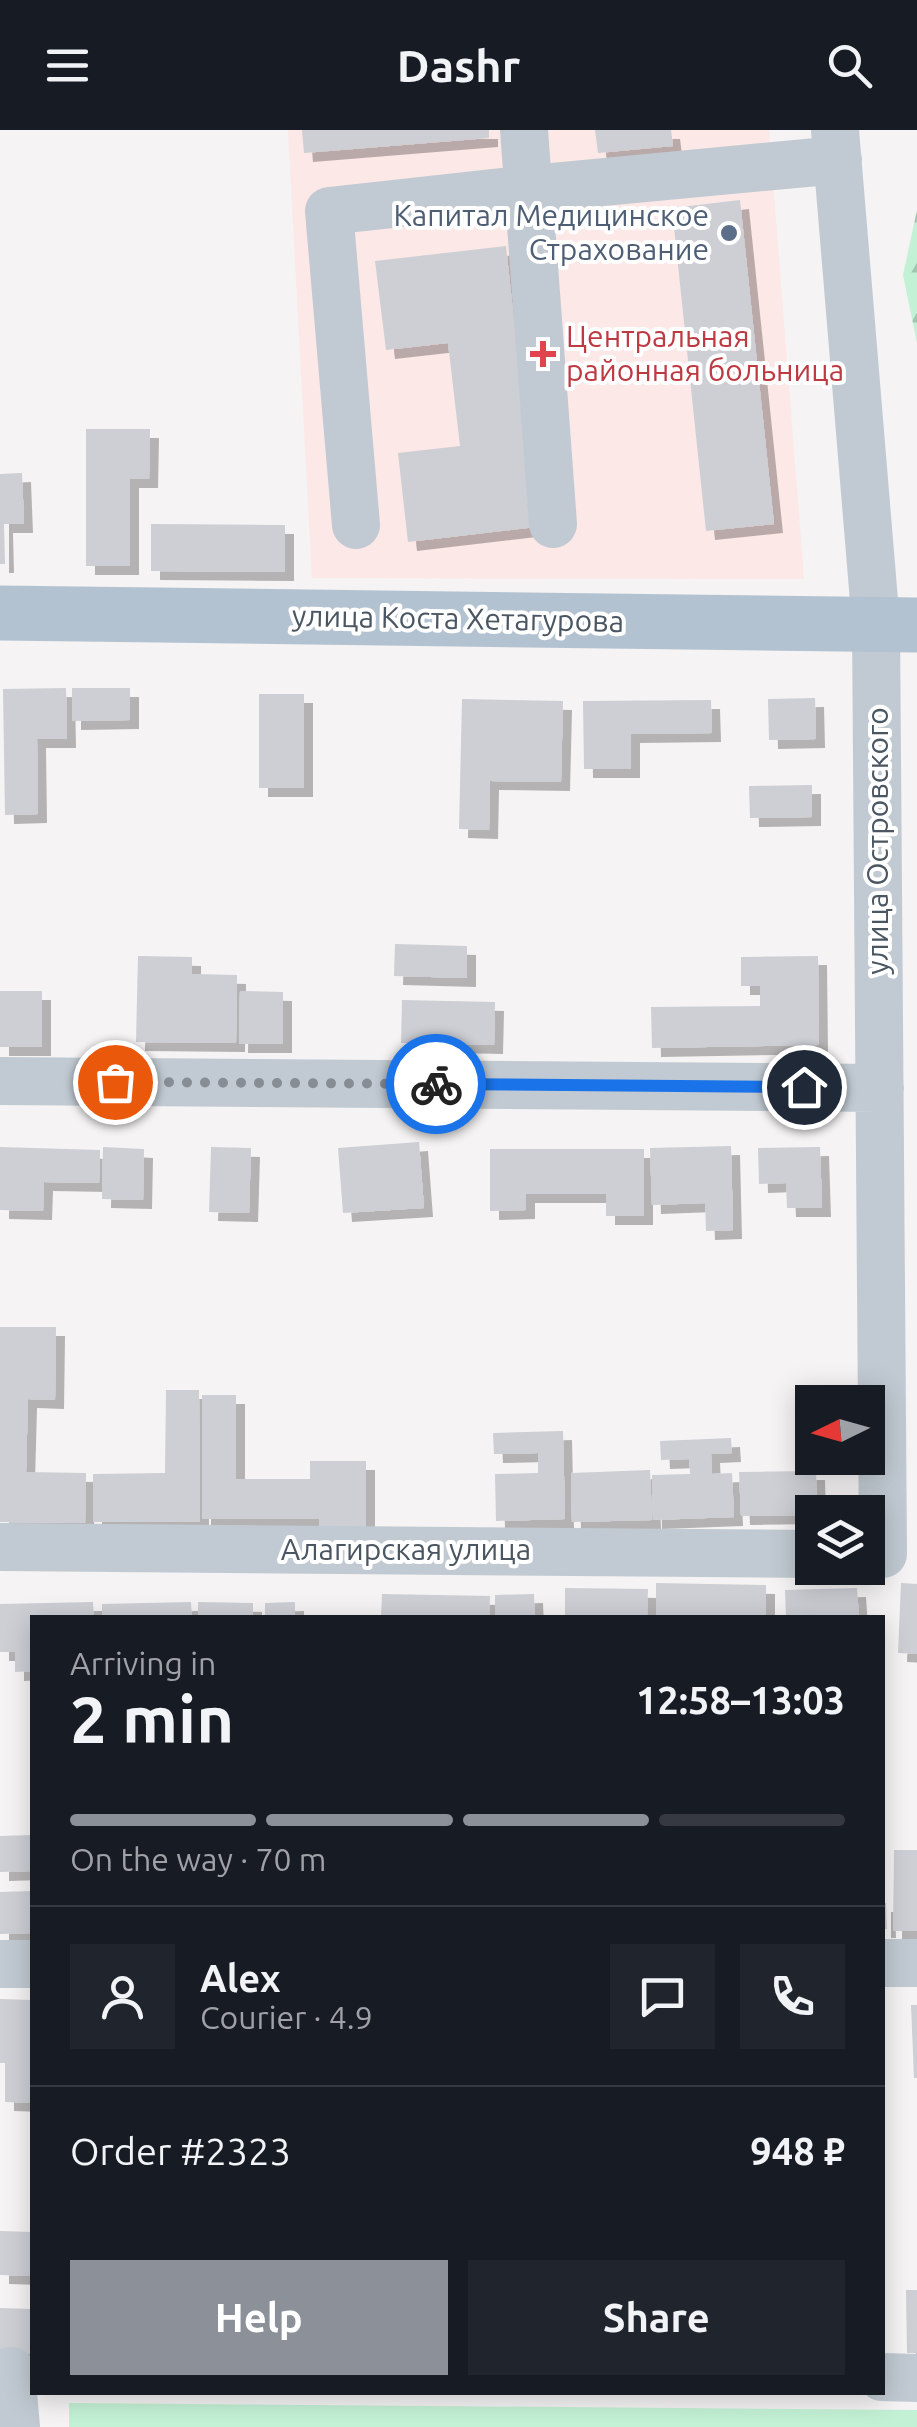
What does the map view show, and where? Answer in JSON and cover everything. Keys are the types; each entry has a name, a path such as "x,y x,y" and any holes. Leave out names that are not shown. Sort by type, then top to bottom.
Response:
{"main road":[{"name":"улица Коста Хетагурова","path":"0,613 897,625"}],"street":[{"path":"524,130 553,524"},
{"path":"356,525 328,211 530,188 697,152 836,145"},
{"name":"улица Островского","path":"836,145 897,625 898,872 880,1088 899,1395 889,1554"},
{"path":"0,1081 880,1088"},
{"name":"Алагирская улица","path":"0,1547 795,1554"},
{"path":"885,1963 917,1963"},
{"path":"0,1964 30,1964"},
{"path":"14,2371 16,2427"},
{"path":"885,2378 917,2378"}],"shaded area":[{"name":"Центральная районная больница","path":"288,130 769,130 804,579 312,578"}],"green space":[{"path":"917,210 917,343 903,275"},
{"path":"69,2403 917,2410 917,2427 69,2427"}],"building":[{"path":"302,130 489,130 489,138 304,153"},
{"path":"595,130 671,130 673,146 598,153"},
{"path":"740,200 774,524 706,531 672,208"},
{"path":"506,246 536,527 408,542 398,453 460,446 448,343 386,350 375,261"},
{"path":"86,429 150,429 149,479 130,479 130,566 86,566"},
{"path":"22,473 24,524 4,524 5,564 0,564 0,474"},
{"path":"151,524 285,525 285,572 151,571"},
{"path":"66,688 67,739 37,739 38,814 5,815 3,689"},
{"path":"72,688 130,688 130,720 72,721"},
{"path":"259,694 304,694 304,788 259,788"},
{"path":"815,698 816,739 769,740 768,699"},
{"path":"462,699 563,701 561,782 490,781 489,830 459,829"},
{"path":"711,700 712,733 631,734 631,769 584,769 583,701"},
{"path":"812,785 812,817 750,818 749,786"},
{"path":"395,944 467,946 467,978 394,976"},
{"path":"138,956 192,957 192,974 237,975 236,1043 136,1042"},
{"path":"818,956 819,1045 652,1048 651,1007 760,1006 760,986 741,986 741,957"},
{"path":"0,991 42,991 42,1047 0,1047"},
{"path":"240,991 283,992 283,1044 239,1044"},
{"path":"402,1000 495,1002 494,1045 401,1043"},
{"path":"419,1142 424,1208 343,1213 338,1148"},
{"path":"731,1146 733,1230 706,1231 705,1203 652,1205 650,1148"},
{"path":"0,1147 100,1150 99,1183 44,1182 43,1211 0,1210"},
{"path":"103,1147 144,1149 143,1200 102,1199"},
{"path":"211,1147 251,1148 249,1213 209,1212"},
{"path":"820,1147 822,1208 787,1208 786,1183 759,1184 758,1148"},
{"path":"490,1149 644,1149 644,1216 606,1216 606,1194 526,1194 526,1210 490,1211"},
{"path":"0,1327 56,1327 55,1400 28,1399 26,1472 86,1473 85,1523 0,1522"},
{"path":"166,1390 199,1390 200,1522 93,1522 93,1474 165,1473"},
{"path":"202,1395 236,1395 236,1479 310,1479 310,1461 366,1461 366,1527 319,1527 319,1519 202,1519"},
{"path":"563,1431 565,1519 496,1521 495,1474 538,1473 538,1453 494,1454 493,1433"},
{"path":"731,1438 732,1453 711,1454 712,1474 732,1473 734,1517 653,1520 652,1475 690,1474 689,1459 661,1460 660,1441"},
{"path":"650,1470 652,1520 572,1522 571,1473"},
{"path":"739,1472 816,1475 817,1495 795,1495 795,1515 741,1516"},
{"path":"656,1583 766,1585 766,1615 656,1615"},
{"path":"901,1583 917,1584 917,1654 898,1653"},
{"path":"565,1588 648,1589 647,1615 565,1615"},
{"path":"857,1588 859,1615 786,1615 785,1590"},
{"path":"382,1594 490,1596 489,1615 381,1615"},
{"path":"534,1594 535,1615 495,1615 495,1595"},
{"path":"93,1602 94,1615 30,1615 30,1671 15,1672 15,1652 0,1652 0,1604"},
{"path":"191,1602 192,1615 102,1615 102,1604"},
{"path":"198,1602 253,1603 253,1615 198,1615"},
{"path":"295,1602 295,1615 265,1615 265,1603"},
{"path":"30,1835 30,1871 0,1872 0,1836"},
{"path":"894,1850 917,1850 917,1931 893,1931"},
{"path":"30,1891 30,1933 0,1934 0,1892"},
{"path":"0,1999 30,2000 30,2103 5,2102 5,2063 0,2063"},
{"path":"911,2005 917,2005 917,2078 914,2078"},
{"path":"0,2231 30,2232 30,2276 0,2275"},
{"path":"906,2290 917,2290 917,2353 907,2353"},
{"path":"0,2308 30,2309 30,2354 0,2353"}],"way so far":[{"path":"115,1082 436,1084"}],"place":[{"name":"Капитал Медицинское Страхование","path":"729,233"},
{"name":"Центральная районная больница","path":"543,354"}],"route":[{"path":"436,1084 804,1087"}]}
